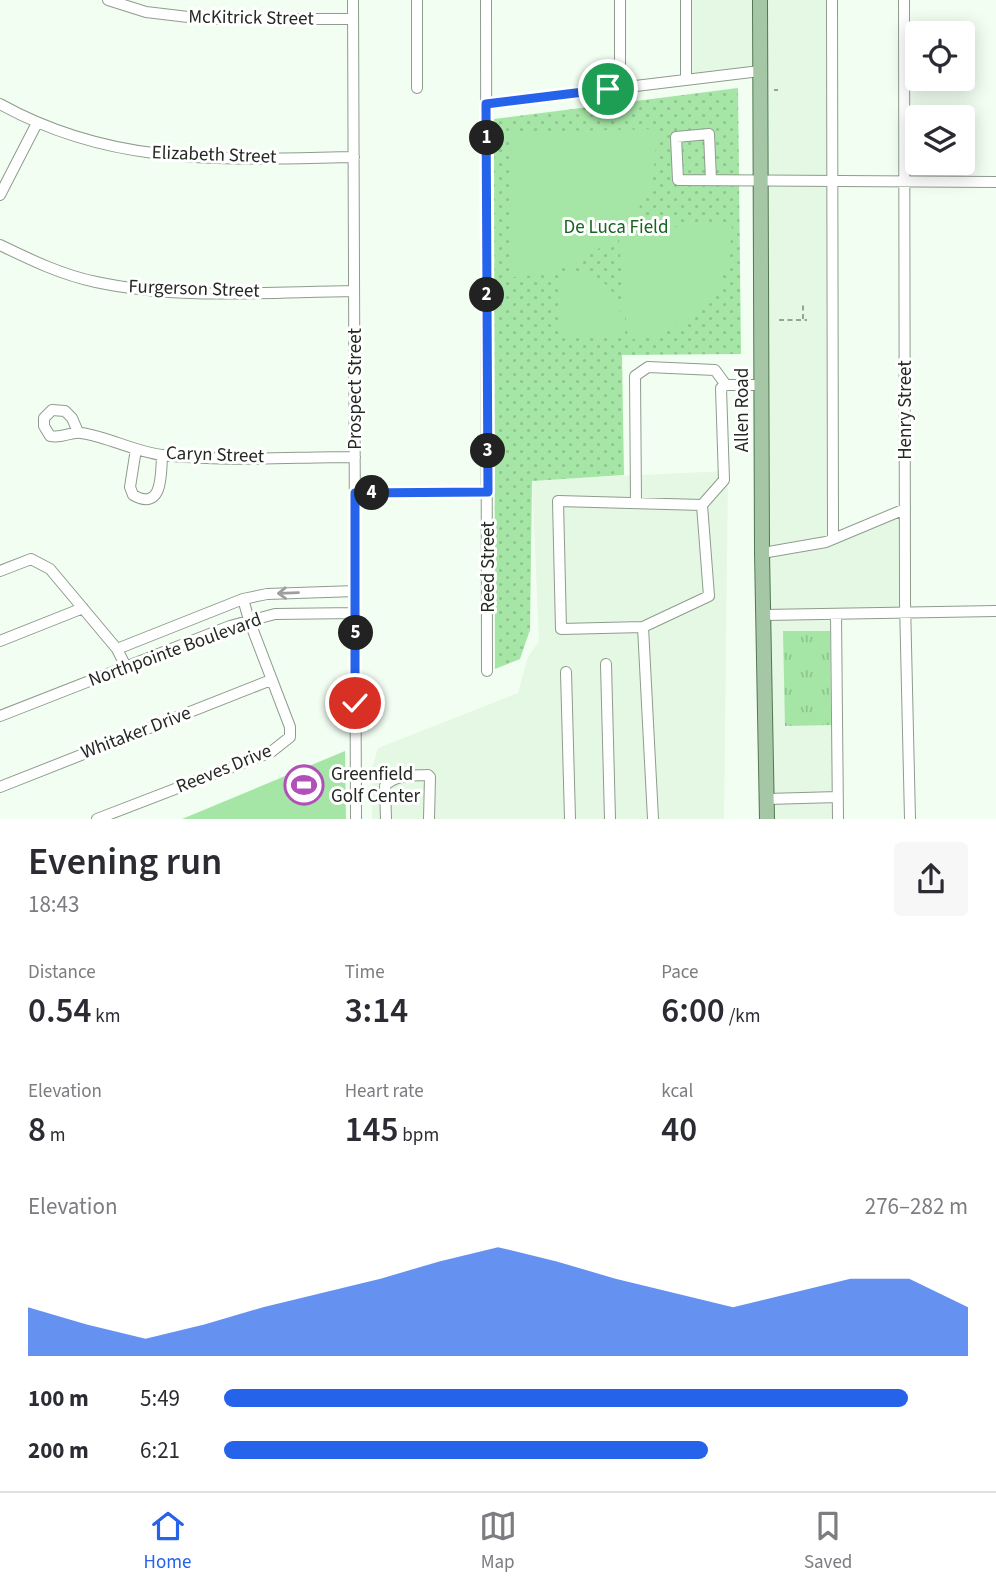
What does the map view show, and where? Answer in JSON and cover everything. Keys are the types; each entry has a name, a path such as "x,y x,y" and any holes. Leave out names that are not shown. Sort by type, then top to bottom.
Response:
{"main road":[{"name":"Allen Road","path":"760,0 762,553 767,819"}],"street":[{"name":"McKitrick Street","path":"108,0 146,12 195,19 353,19"},
{"name":"Prospect Street","path":"353,0 356,819"},
{"path":"417,0 417,88"},
{"name":"Reed Street","path":"486,0 487,671"},
{"path":"620,0 621,88"},
{"path":"686,0 687,80"},
{"path":"832,0 833,539"},
{"name":"Henry Street","path":"904,0 905,614 911,819"},
{"path":"486,104 760,71"},
{"name":"Elizabeth Street","path":"0,104 37,123 98,143 161,155 195,158 354,157"},
{"path":"0,195 37,123"},
{"path":"711,180 709,134 676,137 678,180 996,182"},
{"name":"Furgerson Street","path":"0,245 35,262 74,276 130,287 186,292 354,291"},
{"path":"636,503 635,376 648,367 715,370 726,385"},
{"path":"702,505 558,501 561,629 643,627 709,596 702,505 724,480 721,388 726,385 761,386"},
{"name":"Caryn Street","path":"78,432 162,455 355,457"},
{"path":"136,449 130,487 133,495 140,499 149,500 157,493 162,455"},
{"path":"355,493 488,492"},
{"path":"762,553 833,539 905,509"},
{"path":"0,572 31,559 41,562 50,569 117,649 126,667"},
{"name":"Northpointe Boulevard","path":"117,649 243,599 267,594 356,591"},
{"name":"Reeves Drive","path":"97,819 271,752 290,737 290,727 243,599"},
{"path":"0,641 83,608"},
{"path":"764,615 996,611"},
{"name":"Northpointe Boulevard","path":"0,716 249,620 275,614 356,613"},
{"path":"836,614 838,819"},
{"path":"643,627 653,819"},
{"path":"606,664 610,819"},
{"path":"566,672 570,819"},
{"name":"Whitaker Drive","path":"0,787 271,680"},
{"path":"386,819 385,786 388,782 397,778 428,775 429,819"},
{"path":"767,799 838,797"}],"path":[{"path":"803,303 803,320"},
{"path":"779,320 807,320"}],"shaded area":[{"path":"686,0 832,0 833,533 905,509 905,614 836,614 838,819 767,819 760,71 686,80"},
{"path":"728,471 724,819 372,819 372,769 378,748 518,693 528,657 539,641 532,480"}],"green space":[{"name":"De Luca Field","path":"738,88 741,354 622,355 624,475 532,481 530,630 520,659 495,669 494,119"},
{"path":"656,129 652,177 646,195 625,226 612,239 580,260 541,274 513,277 511,138 517,132"},
{"path":"732,223 725,270 706,305 674,328 628,340 619,241 629,230"},
{"path":"577,273 599,280 613,293 621,312 623,334 565,338 560,332 561,275"},
{"path":"783,631 830,631 831,725 785,726"},
{"name":"Greenfield Golf Center","path":"345,751 346,819 182,819"}],"place":[{"name":"Greenfield Golf Center","path":"304,785"}],"route":[{"path":"355,703 355,493 488,492 486,104 608,89"}]}
